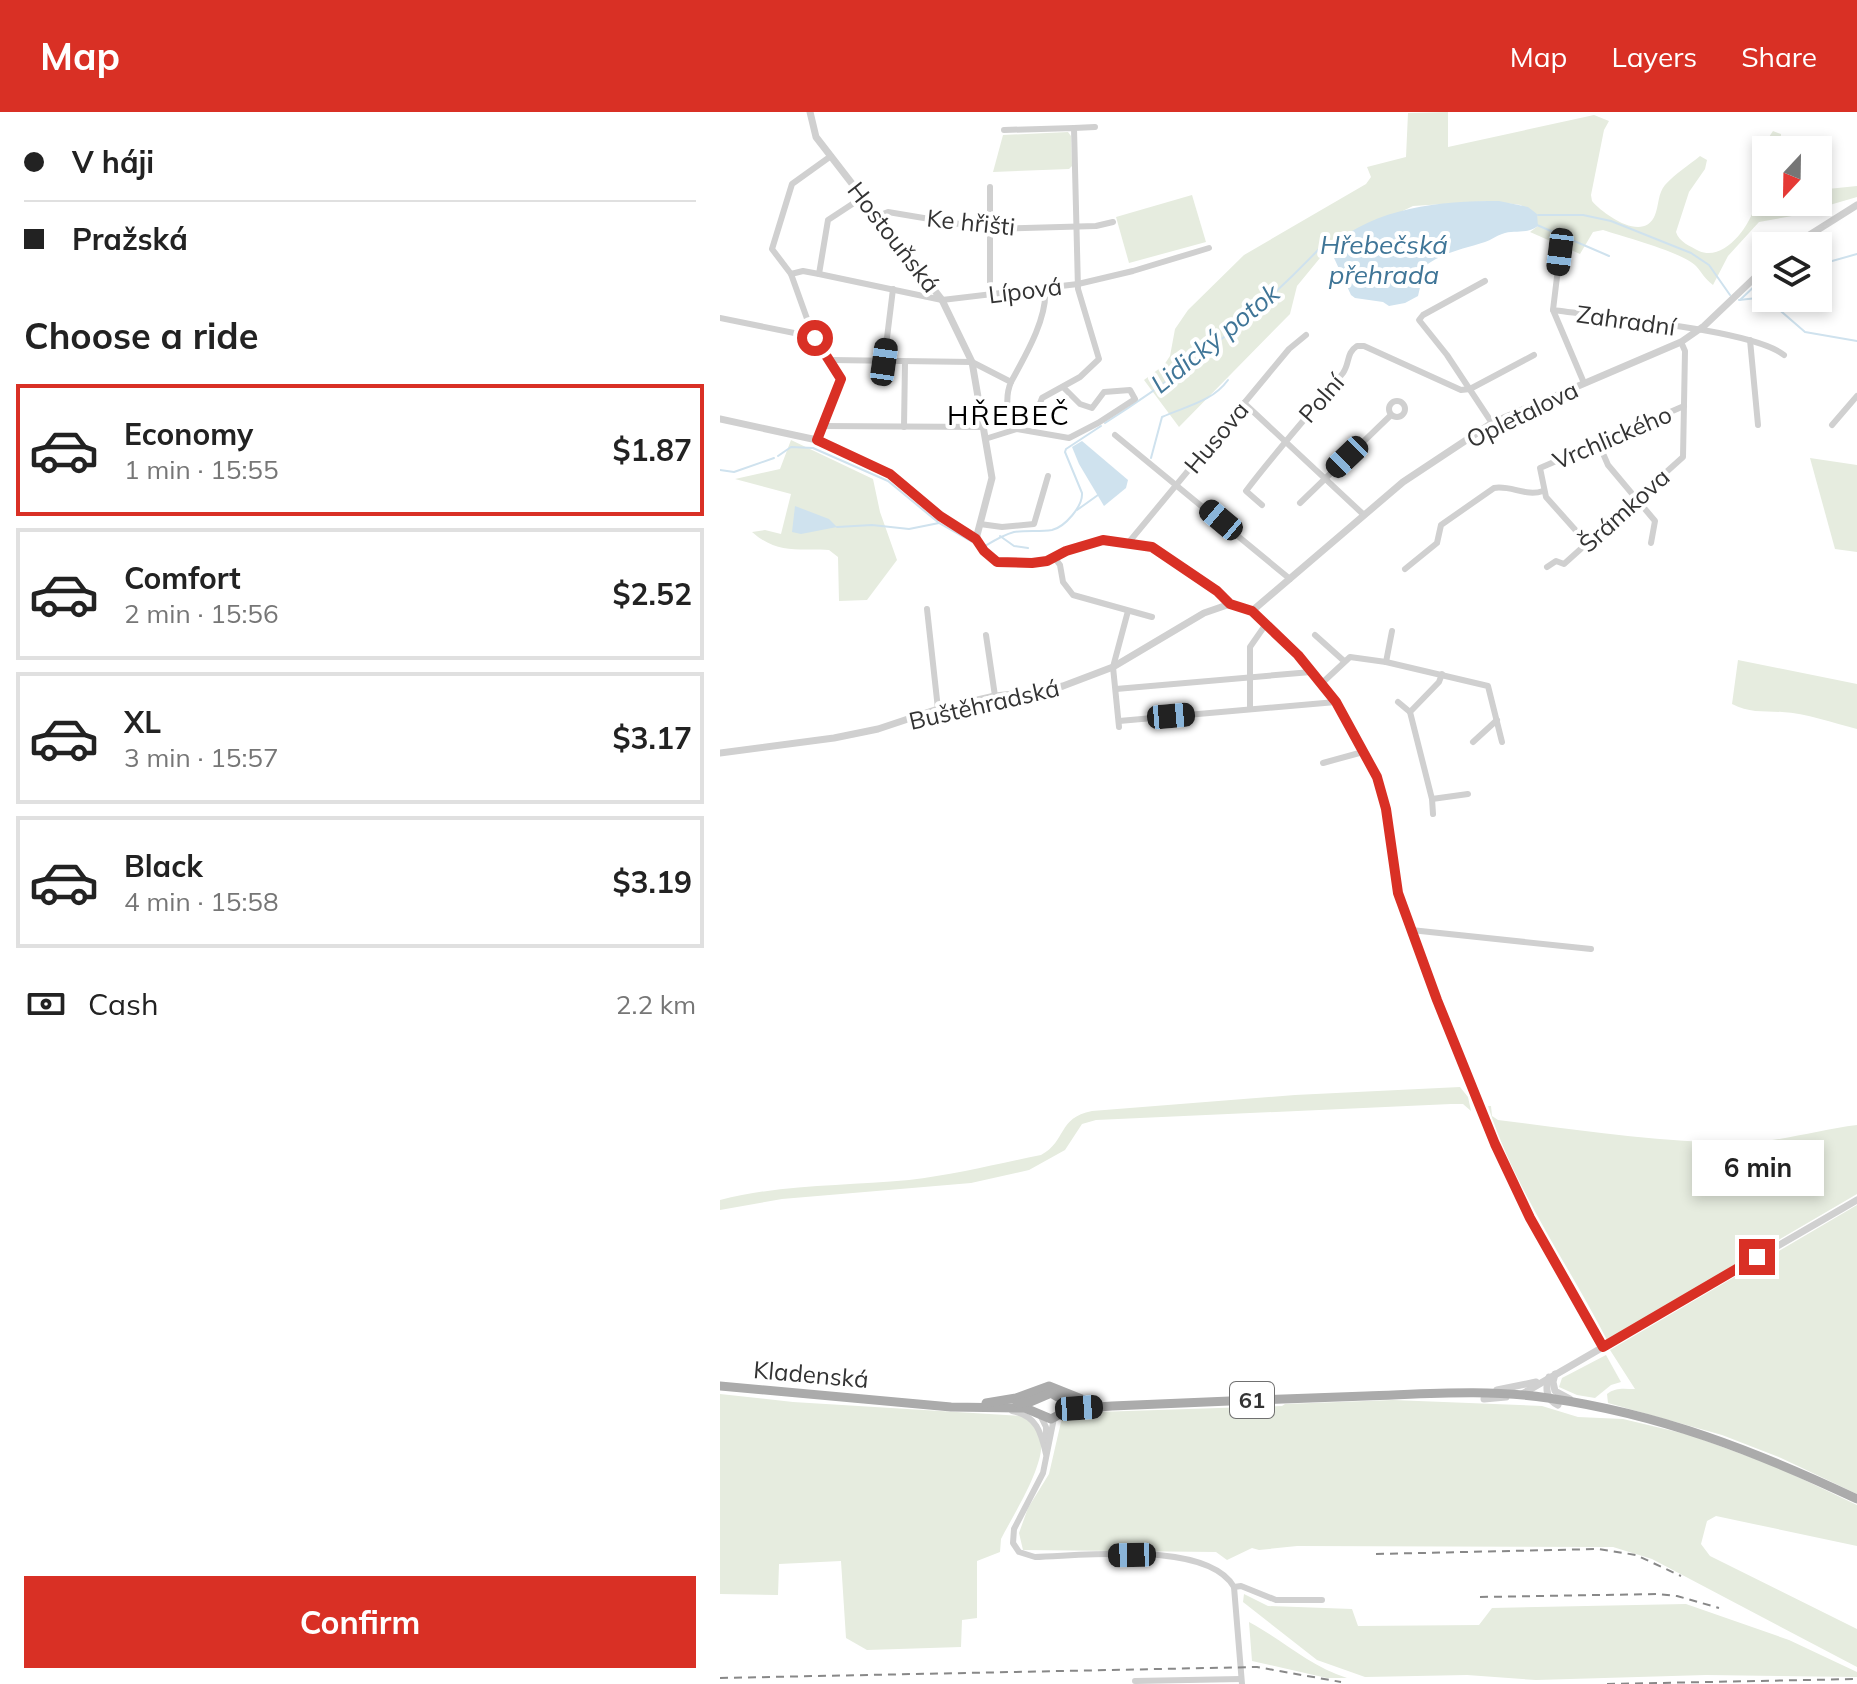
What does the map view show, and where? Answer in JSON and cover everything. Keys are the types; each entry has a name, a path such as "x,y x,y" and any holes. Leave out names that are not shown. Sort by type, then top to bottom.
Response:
{"main road":[{"name":"Kladenská","path":"720,1386 981,1405"},
{"name":"61","path":"981,1405 1016,1398 1049,1386 1083,1400 1112,1406"},
{"name":"61","path":"981,1405 1021,1403 1048,1393 1075,1405 1112,1406 1456,1392 1517,1395 1624,1414"},
{"name":"61","path":"1392,1395 1554,1402 1603,1408 1691,1430 1750,1450 1857,1499"},
{"path":"1038,1399 1036,1406 1040,1415"},
{"path":"1058,1415 1061,1399"},
{"name":"61","path":"981,1405 1025,1408 1040,1415 1112,1406"}],"street":[{"name":"Hostouňská","path":"810,114 816,137 942,300 972,362 992,478 976,539"},
{"path":"1004,130 1095,127"},
{"path":"985,439 1017,429 1037,411 1042,398 1080,377 1099,359 1090,337 1078,284 1074,128"},
{"path":"817,440 840,384 840,375 815,338 791,274 772,249 792,184 831,156"},
{"path":"990,187 990,294"},
{"path":"819,274 828,220 863,197"},
{"path":"1814,232 1857,205"},
{"name":"Ke hřišti","path":"878,216 888,212 989,229 1077,227 1113,222"},
{"name":"Lípová","path":"791,274 803,271 942,300 1078,284 1209,248"},
{"path":"1560,252 1553,310 1584,383"},
{"name":"Opletalova","path":"1252,611 1403,482 1492,423 1681,342 1699,330 1752,280"},
{"path":"1485,281 1419,320 1492,423"},
{"path":"884,362 893,289"},
{"path":"1045,289 1031,343 1011,382 1007,399 1011,423 1017,429 1069,438 1135,399 1130,390 1104,392 1092,408 1080,404 1063,387"},
{"name":"Zahradní","path":"1553,310 1699,330 1750,340 1784,355"},
{"path":"720,318 815,338"},
{"name":"Husova","path":"1129,542 1289,349 1306,335"},
{"path":"1750,340 1758,425"},
{"name":"Šrámkova","path":"1547,567 1556,561 1564,564 1683,457 1685,351 1681,342"},
{"name":"Polní","path":"1262,505 1246,491 1284,441 1346,370 1349,353 1358,345 1461,390 1470,389"},
{"path":"1470,389 1534,355"},
{"path":"831,360 972,362 1011,382"},
{"path":"904,427 905,362"},
{"path":"1832,425 1857,396"},
{"path":"1244,403 1364,515"},
{"name":"Vrchlického","path":"1543,491 1540,468 1684,406"},
{"path":"1850,406 1857,412"},
{"path":"1300,503 1391,415"},
{"path":"720,419 817,440 890,474 940,516 976,539 997,562 1032,563 1103,540 1152,547 1217,591 1230,604 1252,611 1266,624 1336,702 1377,777 1386,809 1398,893 1495,1144 1530,1218 1603,1347"},
{"path":"822,426 983,427"},
{"path":"1115,435 1290,579"},
{"path":"1598,442 1608,465 1655,521 1651,543"},
{"path":"980,524 1002,527 1034,524 1048,476"},
{"path":"1405,569 1437,543 1441,525 1494,488 1500,487 1529,493 1543,491 1587,543"},
{"path":"1054,557 1060,565 1063,582 1073,595 1152,617"},
{"name":"Buštěhradská","path":"720,753 834,738 995,696 1056,688 1113,667 1204,613 1230,604"},
{"path":"927,609 938,709"},
{"path":"1128,611 1113,667 1119,724 1336,702"},
{"path":"1250,709 1251,643 1266,624"},
{"path":"1386,662 1392,631"},
{"path":"986,635 995,696"},
{"path":"1315,635 1344,661"},
{"path":"1321,684 1350,657 1386,662 1488,686 1502,742"},
{"path":"1116,689 1311,672"},
{"path":"1410,712 1439,682 1442,674"},
{"path":"1398,702 1410,712 1433,814"},
{"path":"1473,742 1497,720"},
{"path":"1323,763 1363,752"},
{"path":"1432,799 1468,794"},
{"path":"1411,930 1591,949"},
{"path":"1484,1399 1517,1395 1857,1200"},
{"path":"1456,1392 1508,1389 1552,1376"},
{"path":"1552,1376 1547,1387 1554,1402"},
{"path":"1552,1376 1559,1394 1603,1408"},
{"path":"981,1405 1024,1414 1041,1431 1046,1457"},
{"path":"1040,1415 1046,1427 1046,1457"},
{"path":"1058,1415 1038,1483 1014,1529 1013,1543 1019,1552 1035,1557 1176,1556 1200,1563 1227,1578 1234,1587 1242,1681 1135,1681"},
{"path":"1234,1587 1241,1586 1276,1600 1322,1600"}],"shaded area":[{"path":"1448,112 1448,147 1594,115 1609,121 1604,130 1592,201 1614,219 1633,227 1650,223 1665,185 1700,156 1707,160 1705,169 1689,192 1676,232 1685,243 1699,251 1717,252 1726,247 1741,232 1752,212 1752,216 1792,216 1759,222 1728,256 1713,285 1696,266 1679,255 1603,230 1593,232 1580,254 1530,232 1538,226 1521,205 1490,201 1413,206 1329,247 1297,286 1290,314 1179,427 1144,380 1164,365 1170,356 1175,329 1188,310 1244,255 1366,184 1371,177 1367,167 1406,157 1408,113"},
{"path":"1068,132 1071,136 1072,166 1069,169 993,172 1003,135"},
{"path":"1857,186 1857,197 1832,204 1832,189"},
{"path":"1192,195 1206,242 1129,263 1116,217"},
{"path":"791,440 873,479 880,512 897,560 867,600 839,601 838,557 829,550 780,547 752,532 765,530 781,534 791,494 735,479 780,469"},
{"path":"1810,458 1857,465 1857,552 1835,549"},
{"path":"1738,660 1857,684 1857,729 1800,714 1750,710 1732,704"},
{"path":"1460,1087 1468,1097 1471,1111 1463,1104 1451,1104 1096,1120 1082,1124 1065,1150 1029,1170 971,1183 782,1199 720,1210 720,1200 743,1195 790,1188 926,1178 1041,1155 1055,1143 1067,1124 1081,1114 1092,1111 1295,1095"},
{"path":"1488,1106 1491,1106 1492,1116 1498,1120 1617,1135 1706,1142 1766,1141 1857,1125 1857,1194 1607,1340 1512,1167"},
{"path":"1857,1205 1857,1494 1781,1458 1722,1435 1608,1403 1607,1394 1610,1392 1635,1389 1610,1350"},
{"path":"1606,1355 1621,1382 1611,1385 1595,1398 1559,1387 1562,1378"},
{"path":"720,1394 793,1402 1023,1416 1033,1424 1040,1435 1041,1446 1035,1473 1001,1539 1000,1552 977,1561 977,1618 962,1620 961,1647 867,1650 846,1638 841,1561 779,1564 778,1595 720,1594"},
{"path":"1393,1400 1542,1406 1578,1417 1623,1419 1690,1435 1777,1467 1857,1505 1857,1546 1716,1516 1707,1521 1701,1544 1710,1556 1857,1629 1857,1667 1652,1559 1613,1547 1297,1546 1252,1548 1227,1560 1216,1552 1023,1550 1019,1533 1028,1508 1049,1474 1061,1422 1067,1413"},
{"path":"1244,1594 1268,1606 1352,1609 1358,1626 1479,1625 1492,1608 1686,1604 1789,1640 1857,1672 1857,1677 1706,1675 1536,1680 1467,1675 1365,1677 1317,1660 1243,1602"},
{"path":"1249,1622 1320,1667 1347,1678 1327,1678 1252,1661"}],"water":[{"name":"Hřebečská přehrada","path":"1499,201 1528,207 1537,214 1538,226 1502,234 1432,261 1425,266 1418,296 1405,303 1389,306 1383,302 1355,298 1329,247 1367,223 1410,209"},
{"path":"1082,441 1128,480 1126,488 1104,506 1072,447"},
{"path":"795,506 829,519 837,527 801,534 792,532"}],"waterway":[{"name":"Lidický potok","path":"1538,215 1583,215 1611,221 1691,253 1709,265 1730,295"},
{"path":"1537,225 1609,256"},
{"name":"Lidický potok","path":"1105,423 1218,342 1271,297 1320,248"},
{"name":"Lidický potok","path":"1832,261 1857,254"},
{"name":"Lidický potok","path":"1740,300 1752,289"},
{"path":"1739,300 1752,299"},
{"path":"1782,312 1805,332 1857,341"},
{"path":"1151,458 1162,417 1214,394 1228,380"},
{"name":"Lidický potok","path":"985,546 1010,533 1052,530 1067,520 1080,504 1082,493 1066,449 1101,426"},
{"name":"Lidický potok","path":"778,456 791,447 813,448 888,481 939,523 974,543"},
{"name":"Lidický potok","path":"720,470 734,472 774,458"},
{"path":"1077,510 1098,495"},
{"path":"837,527 872,525 909,529 939,523"},
{"path":"1000,536 1014,546 1028,548"}],"railway":[{"path":"1376,1554 1599,1549 1636,1555 1681,1576"},
{"path":"1480,1597 1658,1594 1719,1608"},
{"path":"720,1678 1257,1667 1341,1682"},
{"path":"1607,1684 1857,1679"}],"district":[{"name":"HŘEBEČ","path":"1009,414"}],"route":[{"path":"815,338 841,379 817,440 890,474 940,516 976,539 997,562 1047,561 1087,543 1103,540 1152,547 1217,591 1230,604 1252,611 1298,655 1336,702 1382,790 1398,893 1495,1144 1530,1218 1603,1347 1757,1257"}]}
